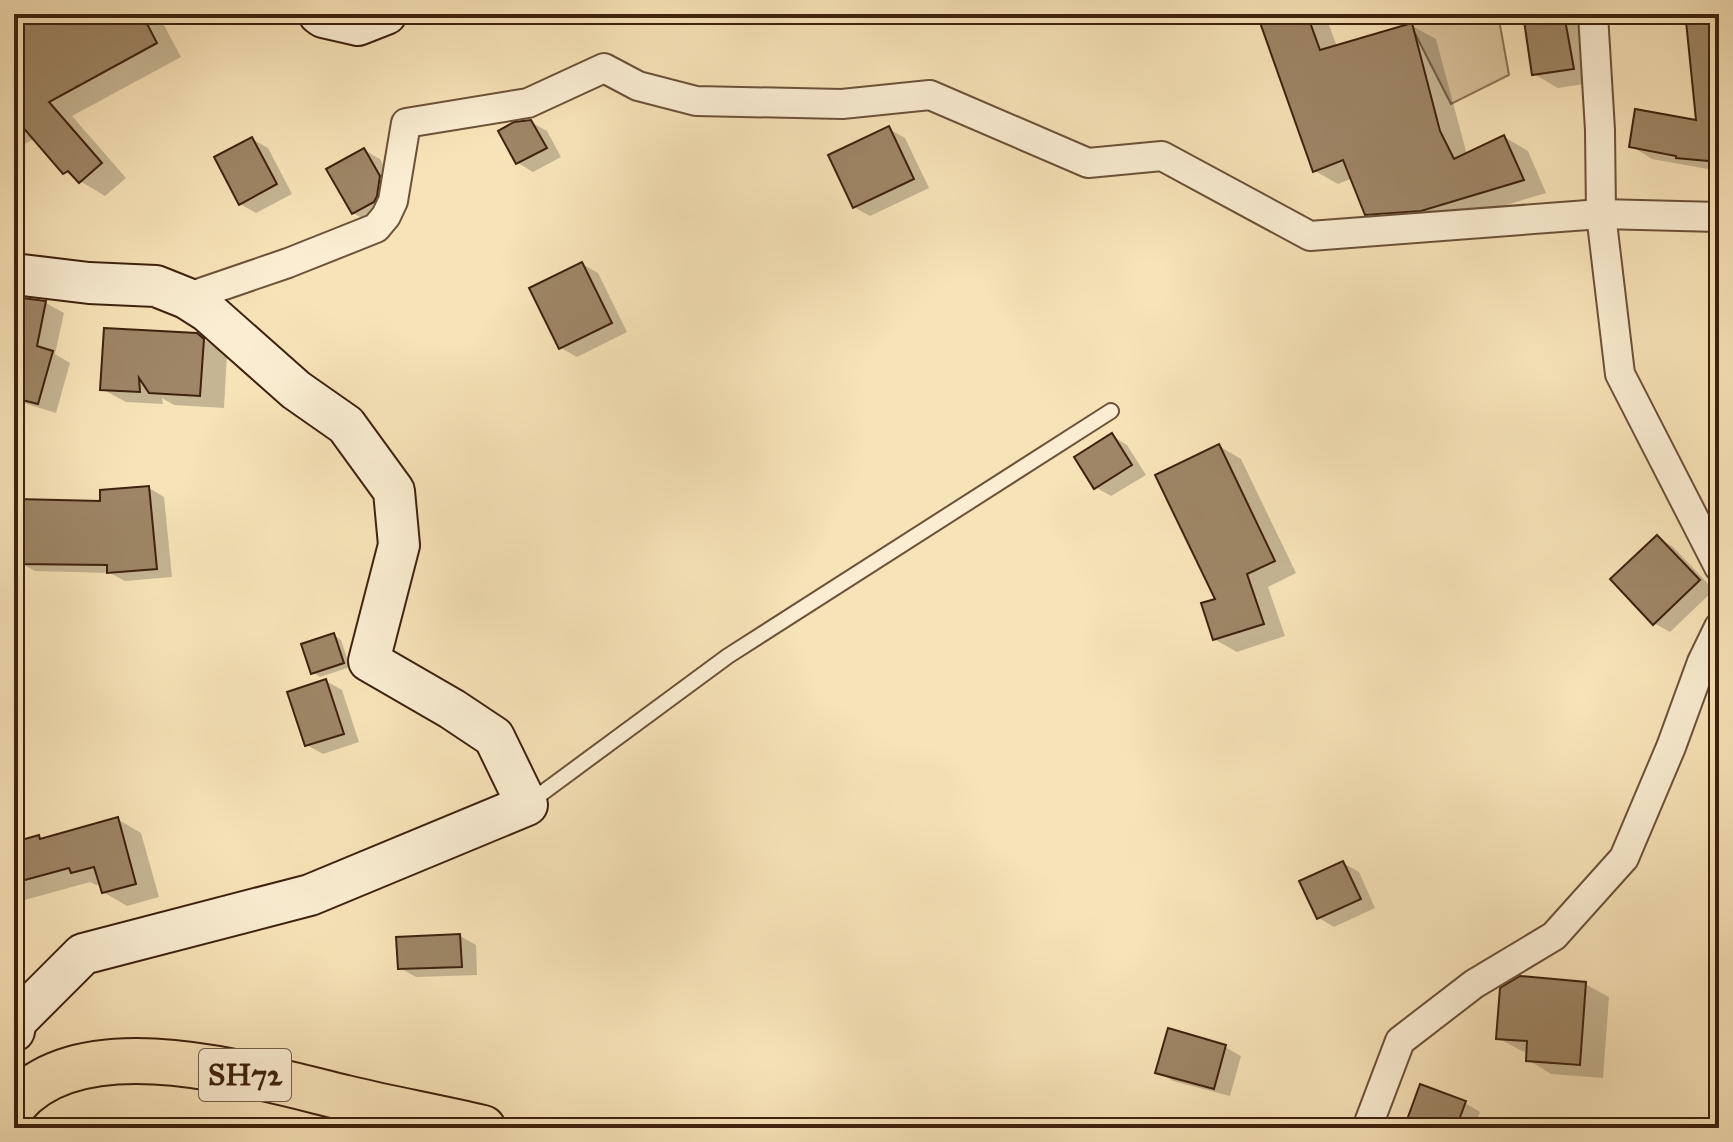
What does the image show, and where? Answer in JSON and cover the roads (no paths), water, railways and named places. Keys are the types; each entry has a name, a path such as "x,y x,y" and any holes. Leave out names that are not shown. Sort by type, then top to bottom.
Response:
{"main road":[{"path":"319,14 358,25 386,14"},
{"path":"14,1031 16,1021 83,954 310,895 527,805 494,737 369,661 399,545 394,491 346,425 296,390 208,312 186,298 156,286 19,270"},
{"name":"SH72","path":"14,1105 28,1089 77,1068 132,1061 204,1065 483,1128"}],"street":[{"path":"1593,14 1601,214 1620,374 1719,567"},
{"path":"186,298 288,263 376,228 393,201 406,123 528,103 604,68 638,86 696,101 842,104 930,95 1088,163 1162,156 1310,236 1601,214 1719,217"},
{"path":"1367,1128 1400,1041 1474,984 1554,936 1624,858 1671,747 1702,662 1719,627"}],"lane":[{"path":"527,805 728,656 1111,411"}]}
